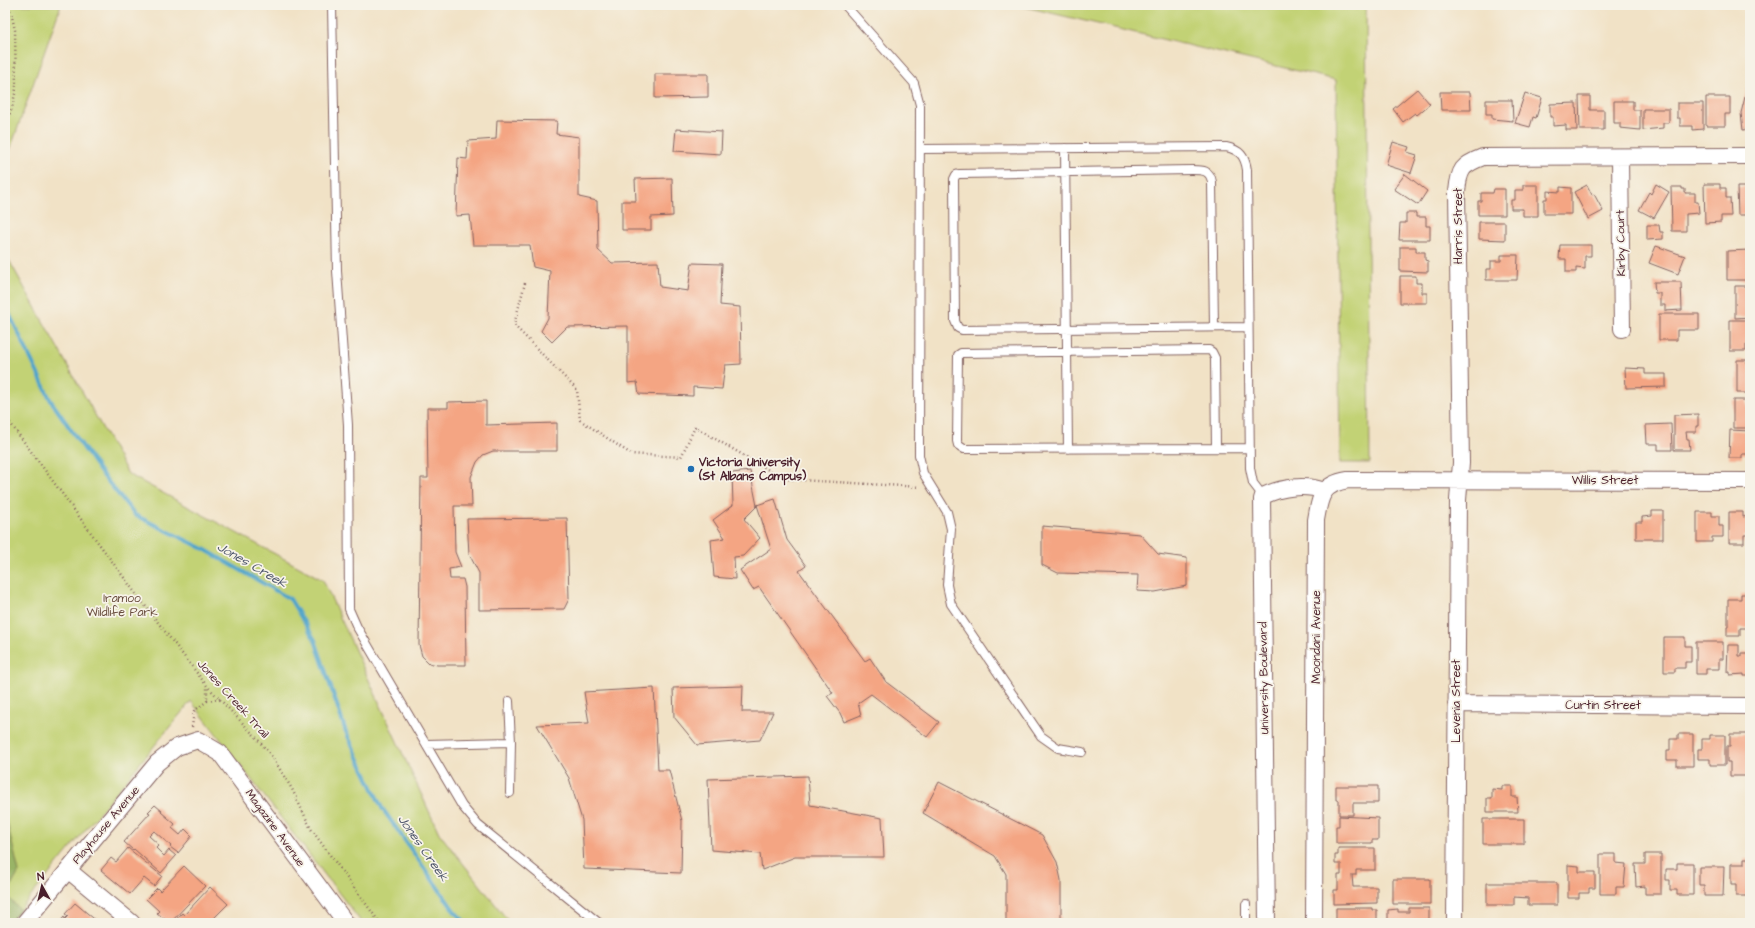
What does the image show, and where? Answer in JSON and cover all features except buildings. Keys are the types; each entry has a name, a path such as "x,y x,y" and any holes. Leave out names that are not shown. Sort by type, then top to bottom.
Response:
{"street":[{"name":"Harris Street","path":"1459,479 1457,192 1458,175 1464,166 1483,157 1750,156"},
{"name":"Kirby Court","path":"1620,157 1622,329"},
{"name":"Willis Street","path":"1459,479 1750,481"},
{"path":"1263,496 1296,487 1315,488 1324,491 1331,485 1348,480 1459,479"},
{"name":"Levenia Street","path":"1455,923 1459,479"},
{"name":"Moondani Avenue","path":"1314,923 1316,520 1321,497 1324,491"},
{"name":"University Boulevard","path":"1263,496 1266,923"},
{"name":"Curtin Street","path":"1456,704 1750,706"},
{"name":"Playhouse Avenue","path":"24,923 157,763 177,747 198,740"},
{"name":"Magazine Avenue","path":"198,740 220,753 346,923"},
{"path":"68,870 132,923"}],"lane":[{"path":"332,5 336,271 348,425 349,609 357,627 462,806 478,825 599,923"},
{"path":"845,5 914,83 920,105 919,455 923,473 947,512 951,529 947,585 951,604 1041,736 1058,748 1082,752"},
{"path":"920,149 1226,147 1235,149 1242,154 1246,162 1247,170 1249,448 1251,478 1263,496"},
{"path":"1065,148 1068,449"},
{"path":"1214,327 1212,182 1209,173 1201,170 1192,170 956,175 954,179 955,321 958,328 962,330 1248,327"},
{"path":"1216,448 1215,358 1209,350 961,353 958,355 957,441 958,445 964,449 1249,448"},
{"path":"509,701 511,742 510,793"},
{"path":"426,744 511,742"},
{"path":"1246,904 1246,923"}],"path":[{"path":"5,125 12,108 16,89 15,30 11,12 6,5"},
{"path":"524,283 514,325 577,390 580,420 631,454 681,457 695,427 784,479 931,488"},
{"name":"Jones Creek Trail","path":"5,416 136,594 207,686 255,736 273,758 292,789 311,828 380,923"},
{"path":"207,686 207,701"},
{"path":"198,740 192,727 194,710 207,701 220,699"}],"green space":[{"path":"5,5 61,5 5,164"},
{"path":"1017,5 1366,5 1370,463 1340,463 1336,80"},
{"name":"Iramoo Wildlife Park","path":"5,253 128,474 323,580 439,833 510,923 362,923 191,701 9,923 5,923"},
{"path":"7,822 19,872 6,895 20,910 9,923 5,923 5,823"}],"waterway":[{"name":"Jones Creek","path":"5,305 51,401 101,473 135,515 204,549 290,599 315,640 346,732 382,808 455,912 466,923"}],"place":[{"name":"Victoria University (St Albans Campus)","path":"691,469"}]}
